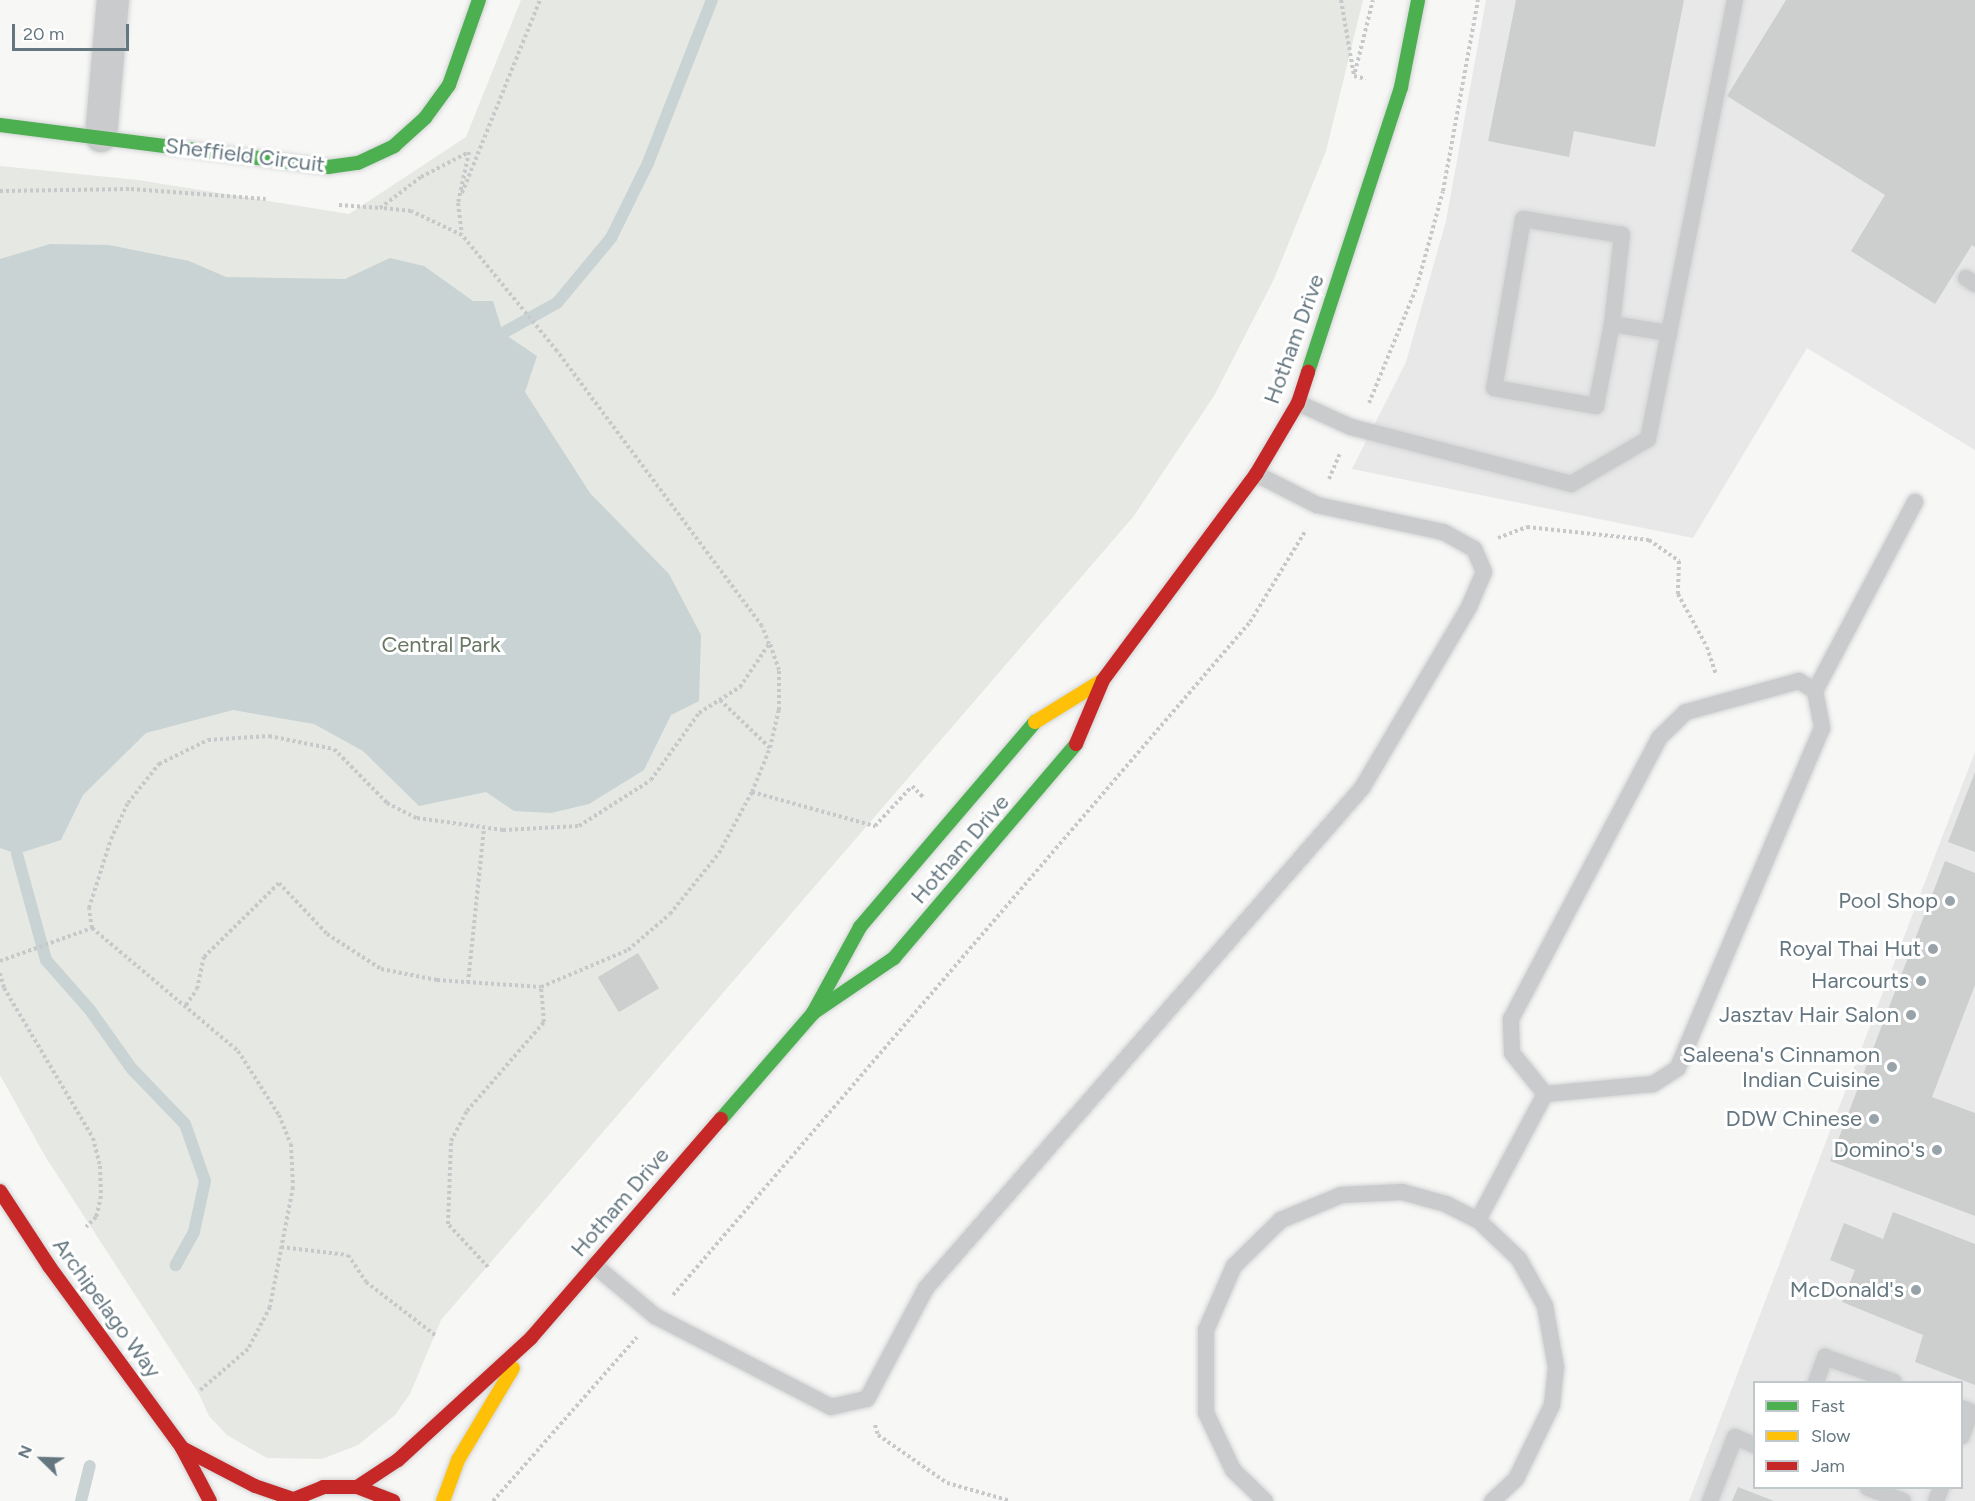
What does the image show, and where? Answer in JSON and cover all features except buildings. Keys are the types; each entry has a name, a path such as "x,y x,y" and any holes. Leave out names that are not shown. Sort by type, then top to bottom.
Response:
{"street":[{"path":"101,136 113,0"},
{"name":"Sheffield Circuit","path":"0,125 101,136 327,167 358,163 394,146 425,118 449,85 479,0"},
{"name":"Hotham Drive","path":"813,1013 894,958 1071,753 1103,680 1256,474 1298,403 1401,87 1419,0"},
{"name":"Hotham Drive","path":"357,1487 398,1460 531,1338 813,1013 860,927 1032,724 1103,680"},
{"name":"Archipelago Way","path":"2,1198 182,1448 210,1501"},
{"name":"Hotham Drive","path":"443,1501 458,1460 531,1338"},
{"name":"Archipelago Way","path":"182,1448 255,1486 290,1500"},
{"path":"290,1500 323,1487 357,1487 393,1501"}],"lane":[{"path":"1298,403 1351,427 1571,484 1648,439 1735,0"},
{"path":"1523,219 1622,235 1612,324 1596,406 1494,388 1523,219"},
{"path":"1612,324 1669,333"},
{"path":"594,1264 655,1316 831,1407 867,1399 926,1288 1362,788 1470,607 1484,572 1474,549 1443,532 1317,505 1256,474"},
{"path":"1545,1094 1653,1084 1678,1068 1822,728 1815,691 1915,502"},
{"path":"1545,1094 1512,1053 1511,1019 1659,738 1686,712 1798,681 1815,691"},
{"path":"1478,1220 1545,1094"},
{"path":"1265,1501 1233,1470 1206,1413 1206,1330 1234,1266 1281,1220 1341,1195 1402,1192 1446,1204 1478,1220 1519,1259 1545,1306 1556,1367 1552,1405 1516,1479 1492,1501"},
{"path":"1817,1381 1825,1357 1889,1381"},
{"path":"1963,1432 1969,1411"},
{"path":"1710,1501 1735,1437 1753,1443"},
{"path":"1871,1489 1903,1501"}],"path":[{"path":"462,235 458,203 540,0"},
{"path":"1341,0 1354,76"},
{"path":"1354,76 1373,0"},
{"path":"1354,76 1401,87"},
{"path":"186,1005 197,988 204,957 279,883 327,934 381,969 468,982 541,987 628,950 670,914 719,853 752,792 770,748 779,710 779,670 762,626 557,351 462,235 411,211 380,208"},
{"path":"1474,549 1527,526 1649,540 1679,561 1678,594 1707,647 1724,702"},
{"path":"198,1392 248,1349 270,1307 293,1187 291,1144 279,1115 238,1051 92,928 89,908 111,839 128,803 159,764 208,740 269,736 334,749 387,803 417,818 484,828 579,826 651,780 699,713 740,687 769,644"},
{"path":"720,700 770,748"},
{"path":"752,792 854,820"},
{"path":"468,982 484,828"},
{"path":"0,961 92,928"},
{"path":"0,973 4,988 93,1138 100,1166 101,1196 96,1217 86,1227"},
{"path":"488,1267 448,1224 451,1141 467,1111 544,1022 541,987"},
{"path":"281,1247 348,1255 366,1282 436,1336"},
{"path":"867,1399 878,1435 947,1483 1011,1501"}],"shaded area":[{"path":"1486,0 1975,0 1975,450 1807,348 1693,538 1352,469 1406,362 1446,221"},
{"path":"50,244 109,245 189,261 226,277 345,279 390,258 424,266 473,301 493,301 503,333 537,356 525,392 590,493 669,574 701,635 699,701 671,715 644,770 589,804 551,813 514,811 486,792 419,806 363,751 314,724 233,710 146,733 83,795 61,840 17,854 0,848 0,259"},
{"path":"1975,752 1975,1501 1689,1501"}],"green space":[{"name":"Central Park","path":"521,0 1363,0 1326,151 1274,279 1214,396 1133,517 441,1320 410,1394 395,1415 358,1445 322,1459 267,1458 227,1435 209,1416 198,1392 45,1156 0,1075 0,166 138,180 349,214 466,137"}],"waterway":[{"path":"503,333 557,303 611,238 648,163 712,0"},
{"path":"17,854 46,960 90,1010 132,1069 185,1124 205,1181 194,1232 176,1265"},
{"path":"81,1501 90,1466"}],"traffic: fast":[{"path":"0,125 328,167 358,163 394,146 425,118 449,85 479,0"},
{"path":"1308,372 1401,87 1418,0"},
{"path":"721,1119 813,1013 860,927 1035,722"},
{"path":"813,1013 894,958 1076,744"}],"traffic: slow":[{"path":"1035,722 1103,680"},
{"path":"443,1501 458,1460 513,1368"}],"traffic: jam":[{"path":"1076,744 1103,680 1256,474 1298,403 1308,372"},
{"path":"357,1487 398,1460 531,1338 721,1119"},
{"path":"0,1191 49,1266 182,1448 210,1501"},
{"path":"182,1448 255,1486 292,1499"},
{"path":"289,1501 323,1487 357,1487 393,1501"}],"place":[{"name":"Pool Shop","path":"1950,901"},
{"name":"Royal Thai Hut","path":"1933,949"},
{"name":"Harcourts","path":"1921,981"},
{"name":"Jasztav Hair Salon","path":"1911,1015"},
{"name":"Saleena's Cinnamon Indian Cuisine","path":"1892,1067"},
{"name":"DDW Chinese","path":"1874,1119"},
{"name":"Domino's","path":"1937,1150"},
{"name":"McDonald's","path":"1916,1290"}]}
